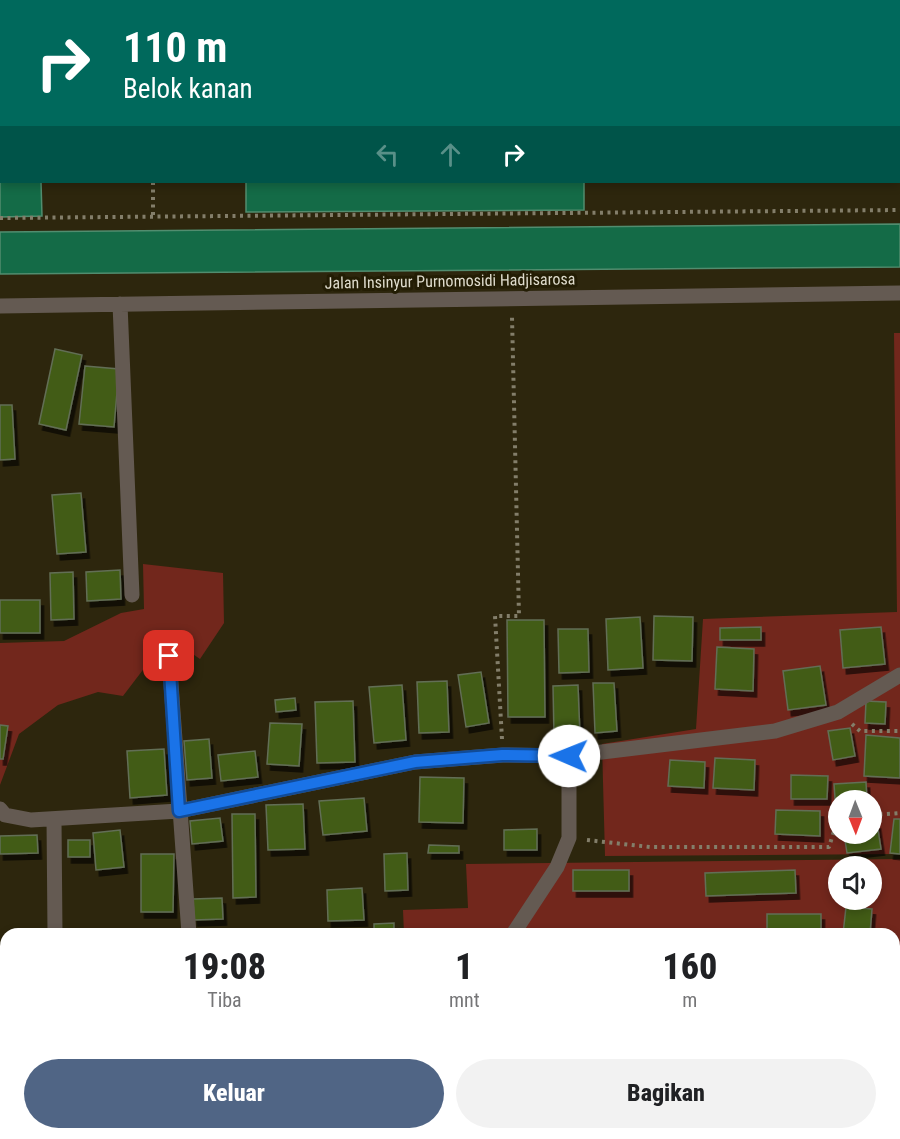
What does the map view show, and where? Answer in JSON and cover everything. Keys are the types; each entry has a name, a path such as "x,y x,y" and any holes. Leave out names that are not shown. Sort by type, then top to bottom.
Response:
{"street":[{"name":"Jalan Insinyur Purnomosidi Hadjisarosa","path":"0,306 900,293"},
{"path":"120,304 132,595"},
{"path":"169,656 189,928"},
{"path":"0,808 5,815 31,820 179,811 415,762 502,755 569,756 775,731 838,712 900,675"},
{"path":"517,928 557,867 569,838 569,756"},
{"path":"54,819 56,928"}],"path":[{"path":"153,183 153,217"},
{"path":"0,218 900,210"},
{"path":"502,755 495,616 519,616 511,298"},
{"path":"838,712 860,731 900,730"},
{"path":"882,814 900,813"},
{"path":"569,838 650,847 829,847 830,844"}],"shaded area":[{"path":"0,183 41,183 42,216 0,217"},
{"path":"246,183 584,183 584,210 246,212"},
{"path":"900,224 900,267 0,274 0,232"},
{"path":"894,333 900,333 900,854 605,856 602,744 696,729 703,619 897,612"},
{"path":"143,564 223,573 224,623 200,659 168,637 123,696 98,692 58,705 19,734 0,785 0,643 64,641 121,613 144,609"},
{"path":"882,859 900,859 900,928 404,928 403,910 468,908 466,864 828,860 828,910 882,910"}],"building":[{"path":"55,349 82,355 66,430 39,424"},
{"path":"85,366 119,369 114,427 79,424"},
{"path":"0,405 12,405 15,459 0,460"},
{"path":"81,493 86,552 57,554 52,495"},
{"path":"120,570 121,599 87,601 86,572"},
{"path":"73,572 74,619 51,620 50,573"},
{"path":"0,600 40,600 40,633 0,633"},
{"path":"654,616 693,617 692,661 653,660"},
{"path":"640,617 643,668 608,670 606,619"},
{"path":"507,620 544,620 545,717 508,717"},
{"path":"761,627 761,640 720,640 720,628"},
{"path":"881,627 885,664 843,668 840,630"},
{"path":"558,629 588,629 589,672 559,673"},
{"path":"717,647 754,649 753,691 715,689"},
{"path":"820,666 826,705 788,710 783,671"},
{"path":"481,672 489,723 466,727 458,675"},
{"path":"447,681 449,732 419,733 417,682"},
{"path":"593,683 614,683 617,731 595,733"},
{"path":"402,685 406,740 374,743 369,687"},
{"path":"578,685 580,736 554,737 553,686"},
{"path":"295,698 296,710 276,712 275,700"},
{"path":"353,701 355,762 317,763 315,702"},
{"path":"866,701 886,702 885,724 865,723"},
{"path":"270,723 302,724 299,766 267,764"},
{"path":"0,725 8,726 3,759 0,759"},
{"path":"850,728 855,756 833,760 828,731"},
{"path":"866,735 900,738 900,778 864,776"},
{"path":"209,739 212,778 187,780 184,741"},
{"path":"164,749 167,795 130,798 127,751"},
{"path":"255,751 258,777 221,781 218,755"},
{"path":"715,758 755,760 754,790 713,788"},
{"path":"670,760 705,762 704,788 668,786"},
{"path":"791,775 828,776 827,799 791,799"},
{"path":"420,777 464,778 463,823 419,822"},
{"path":"866,782 866,790 834,790 834,784"},
{"path":"364,798 367,831 323,835 319,801"},
{"path":"303,804 305,849 268,850 266,805"},
{"path":"776,810 820,811 820,836 775,834"},
{"path":"232,814 255,814 256,897 233,898"},
{"path":"220,818 223,841 192,844 190,821"},
{"path":"894,819 900,819 900,854 890,853"},
{"path":"537,829 537,850 504,850 504,830"},
{"path":"120,830 124,867 96,870 93,833"},
{"path":"37,835 38,853 0,854 0,836"},
{"path":"68,840 90,840 90,857 68,857"},
{"path":"846,844 880,844 881,849 847,853"},
{"path":"429,845 459,846 459,853 428,853"},
{"path":"407,853 408,890 385,891 384,854"},
{"path":"141,854 174,854 173,912 141,912"},
{"path":"573,870 629,870 629,891 573,891"},
{"path":"795,870 796,893 706,896 705,873"},
{"path":"362,888 364,920 328,921 327,890"},
{"path":"222,898 223,919 194,920 193,899"},
{"path":"846,910 872,910 870,928 844,928"},
{"path":"767,914 821,914 821,928 767,928"},
{"path":"394,923 394,928 374,928 374,924"}],"route":[{"path":"169,656 179,811 415,762 502,755 569,756"}]}
